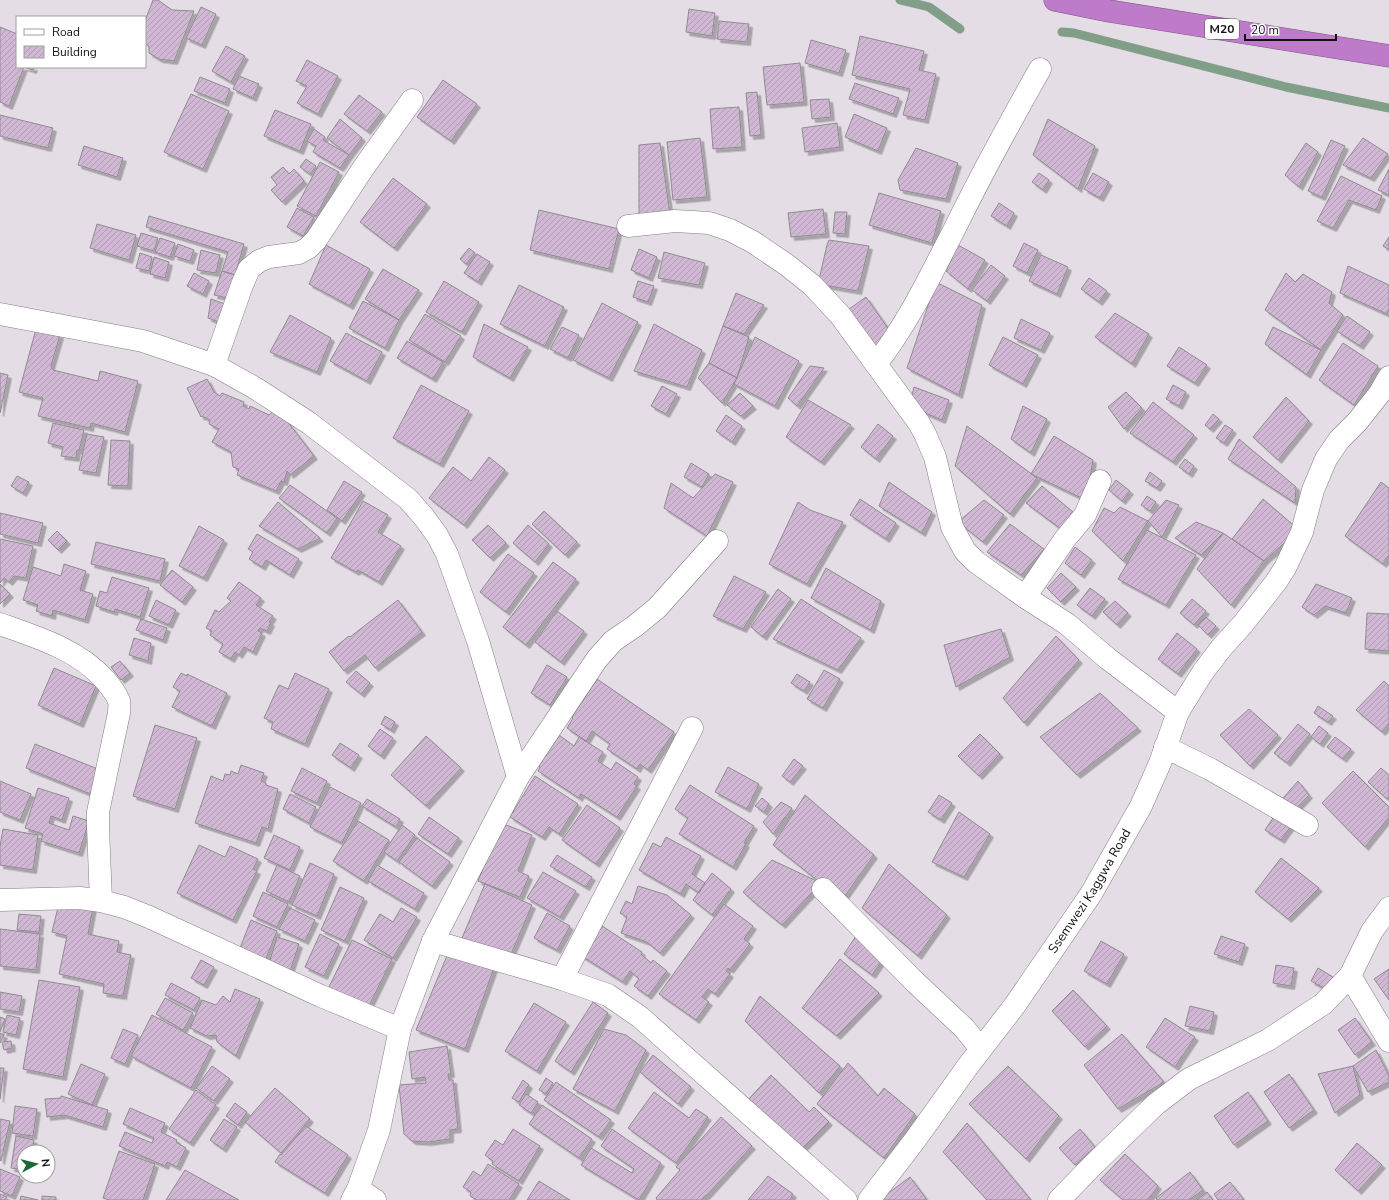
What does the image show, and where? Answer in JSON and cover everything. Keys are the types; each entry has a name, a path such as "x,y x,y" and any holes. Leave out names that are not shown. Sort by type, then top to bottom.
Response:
{"highway":[{"name":"M20","path":"1055,0 1116,12 1389,56"}],"street":[{"path":"876,364 890,347 909,317 991,157 1040,69"},
{"path":"214,365 237,298 249,269 259,261 269,257 299,253 308,248 316,240 377,148 412,100"},
{"path":"628,226 675,221 709,223 730,230 754,242 812,285 840,315 919,423 935,458 952,527 965,551 976,562 1025,597 1067,624 1107,658 1178,712"},
{"path":"0,314 143,342 214,365 255,388 309,423 408,499 437,535 447,554 478,641 518,777"},
{"name":"Ssemwezi Kaggwa Road","path":"869,1200 916,1140 981,1049 1015,1005 1091,894 1142,806 1160,763 1178,712 1211,662 1264,597 1285,568 1302,532 1313,490 1326,459 1339,440 1386,389"},
{"path":"1025,597 1065,540 1086,515 1100,481"},
{"path":"361,1196 379,1130 400,1029 433,941 518,777 597,659 613,641 635,626 657,608 717,541"},
{"path":"0,624 58,646 88,663 114,690 119,702 119,713 98,812 101,901"},
{"path":"562,979 692,728"},
{"path":"1165,748 1210,769 1307,825"},
{"path":"823,889 915,982 964,1028 981,1049"},
{"path":"0,900 80,898 101,901 124,907 321,996 400,1029"},
{"path":"1059,1200 1156,1104 1189,1079 1268,1040 1323,1004 1350,976 1372,931 1389,908"},
{"path":"433,941 562,979 608,995 640,1018 846,1200"},
{"path":"1350,976 1389,1040"}],"building":[{"path":"153,0 158,0 172,10 194,11 174,61 159,59 149,53 149,46 146,44 146,18"},
{"path":"201,7 216,14 202,45 186,38"},
{"path":"689,9 715,13 712,36 686,32"},
{"path":"719,21 749,24 747,42 717,39"},
{"path":"0,27 16,34 16,68 24,68 9,106 0,102"},
{"path":"860,36 924,51 919,70 936,74 925,120 903,115 910,89 852,75"},
{"path":"811,40 846,50 839,73 805,63"},
{"path":"226,46 245,56 231,82 212,71"},
{"path":"307,60 338,76 318,114 297,103 307,86 296,81"},
{"path":"800,63 804,102 767,105 763,67"},
{"path":"239,76 259,84 253,98 233,89"},
{"path":"200,77 230,89 225,103 194,91"},
{"path":"443,80 477,104 451,141 417,117"},
{"path":"855,83 899,98 893,114 849,99"},
{"path":"757,92 761,135 750,136 746,93"},
{"path":"191,94 229,111 203,169 164,152"},
{"path":"359,95 382,112 367,131 344,114"},
{"path":"829,99 831,117 812,119 810,100"},
{"path":"739,107 742,147 713,149 710,109"},
{"path":"275,110 311,124 300,151 264,136"},
{"path":"854,114 887,128 878,151 845,137"},
{"path":"0,115 53,128 48,148 0,136"},
{"path":"340,119 362,138 349,155 327,138"},
{"path":"1048,119 1095,146 1078,189 1033,155"},
{"path":"837,123 840,147 805,152 802,128"},
{"path":"314,129 325,137 323,140 349,155 340,168 313,152 316,146 307,141"},
{"path":"700,138 707,197 673,200 667,142"},
{"path":"1363,138 1388,154 1371,178 1343,165"},
{"path":"1331,140 1345,146 1322,197 1308,191"},
{"path":"660,143 670,214 639,221 639,145"},
{"path":"1306,143 1318,152 1299,187 1285,175"},
{"path":"84,146 123,158 117,177 78,165"},
{"path":"916,148 958,163 946,199 900,190 898,180"},
{"path":"306,159 316,166 310,174 300,167"},
{"path":"320,162 339,172 316,216 297,206"},
{"path":"283,167 289,174 294,169 304,181 282,202 271,190 277,185 271,177"},
{"path":"1389,169 1389,195 1378,190"},
{"path":"1039,173 1049,180 1043,190 1032,182"},
{"path":"1093,173 1109,182 1100,198 1084,189"},
{"path":"1341,176 1382,196 1376,210 1349,200 1333,228 1317,221"},
{"path":"393,178 427,204 394,248 360,222"},
{"path":"879,193 941,211 932,243 869,225"},
{"path":"999,203 1014,213 1007,226 991,216"},
{"path":"297,208 314,217 303,236 287,227"},
{"path":"823,209 826,234 791,237 788,213"},
{"path":"539,210 619,229 609,269 530,250"},
{"path":"835,212 847,212 845,234 833,233"},
{"path":"149,216 244,244 235,275 222,271 228,252 146,227"},
{"path":"97,224 136,235 129,260 90,248"},
{"path":"141,233 158,238 154,251 137,246"},
{"path":"1389,237 1389,250 1383,246"},
{"path":"160,238 175,243 170,257 155,252"},
{"path":"829,240 869,246 858,291 818,284"},
{"path":"1024,243 1038,250 1027,273 1013,266"},
{"path":"178,244 194,250 190,261 174,256"},
{"path":"326,245 370,269 350,306 309,284"},
{"path":"958,245 985,260 968,289 946,271"},
{"path":"469,248 475,253 466,264 460,259"},
{"path":"639,249 657,257 649,278 631,270"},
{"path":"201,250 220,255 216,273 197,270"},
{"path":"664,252 705,263 699,285 658,278"},
{"path":"140,253 152,257 149,271 136,268"},
{"path":"477,254 490,262 478,282 464,273"},
{"path":"1041,255 1068,267 1057,294 1029,281"},
{"path":"154,257 169,262 165,278 150,274"},
{"path":"991,265 1005,276 987,301 972,290"},
{"path":"1348,266 1389,285 1389,309 1387,314 1340,293"},
{"path":"383,269 419,290 399,320 365,299"},
{"path":"222,271 235,275 228,298 214,295"},
{"path":"194,273 209,281 203,294 187,286"},
{"path":"1286,273 1295,282 1303,274 1332,292 1329,303 1343,315 1321,350 1265,310"},
{"path":"1089,278 1107,291 1099,302 1081,289"},
{"path":"444,281 479,302 462,332 426,312"},
{"path":"638,281 654,286 648,302 633,297"},
{"path":"936,282 982,305 959,395 907,368"},
{"path":"519,285 564,307 545,346 500,324"},
{"path":"736,293 764,305 744,334 723,326"},
{"path":"866,297 894,337 873,352 845,312"},
{"path":"211,299 225,304 219,322 208,318"},
{"path":"363,301 399,320 385,348 349,328"},
{"path":"602,303 638,322 609,378 573,360"},
{"path":"1115,313 1149,334 1132,364 1095,337"},
{"path":"425,314 461,336 445,362 409,340"},
{"path":"290,315 331,338 317,372 270,352"},
{"path":"1347,316 1370,332 1360,346 1337,331"},
{"path":"1021,319 1050,333 1041,350 1014,338"},
{"path":"484,324 528,347 510,378 473,357"},
{"path":"654,324 702,350 687,387 634,371"},
{"path":"723,326 749,337 737,378 709,363"},
{"path":"562,327 579,335 568,358 550,349"},
{"path":"1273,327 1321,350 1307,375 1265,344"},
{"path":"36,329 60,335 51,366 53,370 98,381 100,371 138,381 125,432 91,423 90,428 38,416 43,398 19,392"},
{"path":"346,333 382,352 367,381 330,361"},
{"path":"755,337 799,361 775,406 734,384"},
{"path":"1003,337 1038,355 1023,384 989,365"},
{"path":"407,341 443,362 433,379 397,358"},
{"path":"1343,343 1378,366 1354,405 1319,380"},
{"path":"1179,347 1207,365 1195,383 1167,366"},
{"path":"709,363 737,378 722,403 698,378"},
{"path":"810,366 824,368 797,406 788,398"},
{"path":"0,373 8,375 0,413"},
{"path":"207,379 214,392 220,396 222,393 244,402 243,406 249,409 250,406 269,415 277,408 314,456 290,475 287,471 284,482 281,481 276,491 237,475 239,469 233,467 231,452 212,442 219,429 209,424 210,420 202,416 201,417 187,388"},
{"path":"421,385 469,411 440,464 393,438"},
{"path":"1173,385 1186,392 1179,406 1166,399"},
{"path":"662,386 677,394 666,414 651,406"},
{"path":"914,387 949,400 942,420 909,406"},
{"path":"1126,392 1142,408 1124,429 1108,407"},
{"path":"740,393 753,406 741,416 727,405"},
{"path":"1286,397 1309,421 1278,460 1253,437"},
{"path":"808,400 851,425 821,462 786,437"},
{"path":"1153,402 1194,435 1173,462 1130,433"},
{"path":"1023,406 1047,419 1031,453 1011,439"},
{"path":"1213,414 1219,419 1210,429 1205,425"},
{"path":"726,415 742,426 732,442 716,431"},
{"path":"53,423 84,430 79,451 77,450 76,458 61,456 63,447 48,443"},
{"path":"878,424 893,436 876,459 861,447"},
{"path":"1225,425 1233,430 1224,443 1216,438"},
{"path":"967,426 1037,478 1010,514 955,466"},
{"path":"87,434 104,437 96,473 79,470"},
{"path":"1054,436 1093,460 1086,500 1031,474"},
{"path":"1239,439 1296,487 1295,503 1228,459"},
{"path":"111,440 130,441 128,486 108,485"},
{"path":"489,457 505,470 464,525 429,498 453,467 471,481"},
{"path":"1185,459 1194,466 1189,474 1179,467"},
{"path":"691,463 709,474 702,487 684,477"},
{"path":"1150,472 1162,481 1157,488 1145,481"},
{"path":"715,474 733,482 707,536 664,508 671,483 693,498"},
{"path":"17,476 29,482 23,493 11,486"},
{"path":"1116,480 1130,491 1122,501 1109,490"},
{"path":"344,481 362,492 342,521 327,510"},
{"path":"889,482 932,512 922,533 879,506"},
{"path":"1381,482 1389,488 1389,555 1383,564 1345,536"},
{"path":"290,485 337,518 327,533 279,498"},
{"path":"1042,486 1080,518 1065,532 1026,503"},
{"path":"1147,496 1156,502 1150,511 1141,505"},
{"path":"860,499 896,523 886,539 850,515"},
{"path":"1263,499 1299,530 1264,561 1232,539"},
{"path":"984,500 1004,515 983,542 958,522"},
{"path":"1166,500 1179,505 1162,537 1148,521"},
{"path":"363,501 388,515 378,532 401,546 379,582 358,570 356,572 331,558"},
{"path":"278,502 320,538 298,549 259,526"},
{"path":"798,502 810,510 843,522 807,584 769,564"},
{"path":"1120,507 1148,521 1123,561 1092,531 1104,508 1114,513"},
{"path":"544,511 577,542 565,555 532,524"},
{"path":"0,513 43,523 38,543 0,534"},
{"path":"1196,522 1223,533 1201,555 1175,538"},
{"path":"1010,524 1044,549 1021,575 987,552"},
{"path":"488,525 506,543 490,558 472,540"},
{"path":"528,525 549,544 535,562 513,543"},
{"path":"199,526 224,540 204,578 179,566"},
{"path":"1147,530 1196,555 1166,605 1118,579"},
{"path":"57,531 67,541 58,550 48,540"},
{"path":"1223,533 1264,561 1231,605 1197,569"},
{"path":"257,534 299,559 290,575 266,560 262,567 249,559 253,552 248,549"},
{"path":"0,539 33,546 26,578 14,576 9,582 4,578 0,583"},
{"path":"96,542 165,559 160,581 91,564"},
{"path":"1075,547 1092,560 1081,575 1065,563"},
{"path":"508,554 534,573 506,612 480,592"},
{"path":"553,562 576,579 526,645 503,627"},
{"path":"64,564 86,571 80,590 93,594 85,620 53,610 52,616 36,611 38,605 23,600 33,567 61,576"},
{"path":"826,568 881,601 871,630 811,598"},
{"path":"172,570 193,587 182,602 160,585"},
{"path":"1061,573 1076,587 1061,602 1047,588"},
{"path":"734,576 766,592 743,629 713,616"},
{"path":"112,577 149,588 140,617 115,609 114,612 96,606 100,591 107,593"},
{"path":"239,582 261,598 256,605 273,616 269,622 271,623 267,631 260,628 258,631 262,633 253,652 244,647 239,655 235,652 231,659 219,652 223,644 210,635 212,631 206,628 215,610 219,612 231,601 227,598"},
{"path":"0,584 10,594 0,604"},
{"path":"1316,584 1352,598 1346,613 1325,606 1314,615 1302,607"},
{"path":"1090,588 1105,599 1092,616 1077,605"},
{"path":"778,589 791,599 763,637 751,627"},
{"path":"801,599 861,638 838,670 773,639"},
{"path":"1192,599 1206,611 1194,625 1180,613"},
{"path":"156,600 176,610 169,625 149,616"},
{"path":"398,600 422,632 375,668 365,655 344,671 329,652"},
{"path":"1115,601 1128,613 1117,625 1103,612"},
{"path":"557,611 584,631 561,662 535,642"},
{"path":"1367,613 1389,614 1389,651 1365,649"},
{"path":"1206,617 1216,626 1208,635 1198,625"},
{"path":"141,619 167,628 163,640 136,630"},
{"path":"1001,629 1010,657 956,687 944,645"},
{"path":"1177,633 1197,649 1178,674 1158,659"},
{"path":"1056,636 1079,660 1024,723 1003,698"},
{"path":"134,638 151,643 148,661 129,655"},
{"path":"120,661 130,673 121,680 111,667"},
{"path":"547,665 567,677 550,705 531,693"},
{"path":"54,668 96,686 80,724 38,705"},
{"path":"824,670 840,679 823,708 807,699"},
{"path":"356,671 370,683 361,694 346,682"},
{"path":"181,673 187,676 187,674 227,693 212,726 172,707 180,691 173,687"},
{"path":"295,673 329,689 305,744 271,729 273,722 264,718 279,685 288,689"},
{"path":"797,674 810,682 804,691 791,683"},
{"path":"597,679 674,732 648,770 640,764 637,769 607,749 610,744 592,731 586,741 567,728 573,718 572,717"},
{"path":"1384,681 1389,686 1389,724 1382,732 1356,710"},
{"path":"1100,693 1138,728 1077,775 1040,737"},
{"path":"1318,706 1333,716 1328,722 1314,713"},
{"path":"1249,709 1278,735 1250,766 1220,735"},
{"path":"385,716 395,722 391,730 381,724"},
{"path":"1298,724 1310,734 1287,763 1274,753"},
{"path":"155,725 197,738 175,809 133,796"},
{"path":"1319,726 1328,733 1320,744 1311,737"},
{"path":"380,729 393,738 381,756 368,746"},
{"path":"980,734 1000,754 979,776 958,756"},
{"path":"559,735 574,746 579,737 603,752 598,761 611,770 616,762 638,777 634,784 637,786 617,817 581,794 579,798 538,771 539,766"},
{"path":"426,736 461,768 426,806 391,775"},
{"path":"1335,737 1351,749 1343,759 1327,747"},
{"path":"340,743 359,755 351,768 332,755"},
{"path":"35,744 103,771 93,795 26,768"},
{"path":"794,759 803,766 790,782 782,776"},
{"path":"241,765 264,773 261,781 266,783 266,785 278,789 268,829 262,827 256,843 195,823 211,776 223,781 225,774 230,775 231,771 238,774"},
{"path":"728,767 759,784 747,809 715,792"},
{"path":"302,768 327,781 317,803 291,791"},
{"path":"1381,768 1389,775 1389,797 1387,799 1368,782"},
{"path":"1353,771 1389,807 1389,817 1365,847 1322,803"},
{"path":"535,776 578,804 559,834 549,827 542,837 510,817"},
{"path":"0,781 31,794 20,820 0,812"},
{"path":"1298,781 1309,795 1292,813 1277,805"},
{"path":"690,785 754,826 733,867 679,834 688,818 675,809"},
{"path":"330,787 361,803 342,843 310,827"},
{"path":"38,788 69,798 62,820 51,816 49,823 69,830 73,816 89,821 79,853 41,841 43,834 25,828"},
{"path":"290,794 316,807 309,823 283,809"},
{"path":"805,795 874,855 842,900 773,845"},
{"path":"939,795 952,803 941,820 928,812"},
{"path":"762,798 769,804 764,812 755,806"},
{"path":"367,799 400,819 396,827 362,806"},
{"path":"781,802 792,808 773,834 763,822"},
{"path":"587,805 620,828 596,864 562,840"},
{"path":"959,812 990,834 964,877 932,862"},
{"path":"1275,815 1291,826 1281,840 1265,830"},
{"path":"429,817 459,838 448,854 418,834"},
{"path":"358,821 389,840 364,881 333,861"},
{"path":"501,823 532,835 518,871 529,876 520,897 478,881"},
{"path":"402,825 415,835 397,861 384,852"},
{"path":"3,829 38,835 33,870 0,865 0,846"},
{"path":"274,835 300,847 290,870 264,858"},
{"path":"666,837 701,856 692,874 705,883 699,893 686,884 681,894 639,870 653,843 661,847"},
{"path":"417,838 450,862 432,886 399,862"},
{"path":"199,845 225,857 230,846 258,859 253,869 257,871 233,920 177,893"},
{"path":"557,855 592,877 586,887 550,866"},
{"path":"1281,858 1319,888 1288,919 1255,892"},
{"path":"772,860 821,883 782,925 743,892"},
{"path":"310,863 334,874 317,916 292,905"},
{"path":"889,864 947,915 918,956 862,908"},
{"path":"277,865 300,876 289,902 266,891"},
{"path":"377,865 424,893 415,909 368,881"},
{"path":"543,872 576,891 560,917 527,898"},
{"path":"712,873 731,889 712,915 693,900"},
{"path":"485,884 532,905 509,959 462,938"},
{"path":"638,886 667,895 691,915 660,953 647,942 621,933 627,917 620,913 626,901 632,904"},
{"path":"340,887 364,898 345,941 321,930"},
{"path":"263,892 288,904 277,927 253,916"},
{"path":"59,903 93,907 88,934 119,941 117,952 131,955 123,996 103,993 104,984 59,974 67,936 52,932"},
{"path":"724,904 753,926 744,939 750,944 730,970 728,968 726,971 730,974 715,994 708,989 702,997 709,1002 696,1020 659,994"},
{"path":"290,908 315,920 305,941 279,929"},
{"path":"401,908 417,917 393,958 364,940 380,914 393,922"},
{"path":"547,913 570,926 557,950 534,938"},
{"path":"19,914 41,916 39,932 17,930"},
{"path":"251,920 277,931 264,963 238,953"},
{"path":"599,924 642,952 641,954 651,963 653,960 667,971 648,996 634,986 639,979 630,971 623,982 580,955"},
{"path":"0,929 40,934 36,970 0,966"},
{"path":"320,934 339,944 324,976 305,967"},
{"path":"856,936 885,956 872,975 844,954"},
{"path":"1221,936 1245,944 1239,962 1214,954"},
{"path":"277,937 299,944 288,977 267,970"},
{"path":"352,940 392,959 366,1012 326,993"},
{"path":"1101,941 1124,954 1107,984 1084,971"},
{"path":"449,951 494,968 465,1049 416,1030"},
{"path":"840,959 879,993 837,1036 802,1008"},
{"path":"201,960 214,967 204,985 191,978"},
{"path":"1276,965 1294,968 1291,986 1273,983"},
{"path":"1318,968 1333,977 1326,989 1311,981"},
{"path":"1389,969 1389,1000 1374,979"},
{"path":"39,980 80,987 63,1077 23,1069"},
{"path":"171,983 200,998 194,1010 165,995"},
{"path":"235,989 260,999 236,1056 217,1042 216,1035 207,1036 190,1028 202,1000 216,1005 223,996 230,1002"},
{"path":"1073,990 1107,1026 1085,1047 1052,1011"},
{"path":"0,992 22,996 19,1012 0,1009"},
{"path":"760,996 840,1066 819,1093 745,1021"},
{"path":"165,998 193,1013 183,1030 156,1014"},
{"path":"593,1002 608,1013 571,1072 555,1061"},
{"path":"534,1003 566,1022 537,1071 505,1051"},
{"path":"1190,1006 1214,1012 1210,1031 1185,1026"},
{"path":"7,1015 20,1018 16,1035 3,1032"},
{"path":"152,1015 212,1047 191,1088 131,1056"},
{"path":"0,1017 5,1019 0,1032"},
{"path":"1165,1018 1195,1037 1175,1067 1146,1047"},
{"path":"1355,1018 1372,1042 1355,1055 1338,1030"},
{"path":"123,1029 138,1035 125,1064 111,1058"},
{"path":"604,1029 626,1035 646,1050 615,1111 573,1089"},
{"path":"0,1033 4,1035 0,1043"},
{"path":"1122,1034 1164,1082 1118,1109 1084,1065"},
{"path":"11,1041 12,1048 4,1050 2,1042"},
{"path":"447,1046 451,1074 448,1074 449,1080 453,1080 458,1129 450,1130 450,1139 428,1142 412,1141 404,1134 399,1085 426,1083 425,1077 412,1079 409,1052"},
{"path":"1376,1050 1389,1076 1389,1082 1368,1092 1353,1066"},
{"path":"653,1055 691,1087 678,1104 640,1072"},
{"path":"848,1063 878,1096 884,1088 915,1114 884,1158 817,1104"},
{"path":"81,1064 105,1074 92,1105 68,1094"},
{"path":"212,1066 230,1079 214,1101 196,1088"},
{"path":"1008,1066 1059,1116 1026,1159 969,1104"},
{"path":"1353,1066 1360,1095 1335,1113 1318,1074"},
{"path":"0,1068 4,1068 0,1099"},
{"path":"1289,1074 1314,1110 1289,1128 1264,1092"},
{"path":"771,1075 809,1112 814,1107 829,1122 796,1155 746,1102"},
{"path":"546,1078 553,1083 546,1094 539,1090"},
{"path":"523,1080 529,1085 519,1102 512,1098"},
{"path":"556,1082 611,1120 599,1137 544,1100"},
{"path":"275,1088 310,1119 281,1153 245,1122"},
{"path":"196,1090 216,1105 190,1143 169,1129"},
{"path":"654,1092 689,1118 696,1109 708,1117 676,1163 628,1128"},
{"path":"1248,1092 1268,1121 1234,1145 1214,1116"},
{"path":"526,1094 538,1102 531,1113 519,1105"},
{"path":"61,1096 108,1110 103,1127 64,1115 47,1117 45,1099 61,1098"},
{"path":"235,1103 247,1112 238,1125 226,1116"},
{"path":"542,1105 592,1139 579,1158 529,1124"},
{"path":"15,1106 37,1109 33,1136 12,1133"},
{"path":"130,1108 165,1123 161,1132 177,1140 176,1142 186,1148 177,1167 167,1162 165,1166 119,1146 125,1132 152,1143 154,1138 123,1124"},
{"path":"721,1117 752,1146 701,1200 657,1200 656,1198 680,1170 676,1167"},
{"path":"0,1119 10,1121 1,1161 0,1160"},
{"path":"224,1119 237,1127 223,1149 210,1140"},
{"path":"967,1123 1031,1200 987,1200 943,1152"},
{"path":"306,1126 348,1155 325,1193 275,1162 280,1154 281,1155"},
{"path":"513,1129 540,1146 519,1181 492,1164 493,1161 485,1155 495,1140 503,1145"},
{"path":"612,1129 661,1163 639,1200 581,1165 591,1148 632,1173 634,1169 601,1146"},
{"path":"1080,1129 1095,1147 1075,1165 1059,1148"},
{"path":"16,1136 34,1140 33,1144 16,1144 16,1169 11,1168"},
{"path":"1357,1143 1382,1165 1358,1191 1335,1170"},
{"path":"119,1151 155,1164 143,1200 109,1200 103,1198"},
{"path":"1125,1154 1158,1186 1148,1200 1123,1200 1100,1180"},
{"path":"488,1164 519,1184 509,1200 477,1200 470,1196 471,1192 463,1187 473,1171 481,1176"},
{"path":"0,1169 16,1175 17,1184 12,1196 0,1191"},
{"path":"185,1170 239,1200 166,1200"},
{"path":"1190,1172 1203,1190 1189,1200 1157,1200 1156,1198"},
{"path":"768,1176 793,1194 790,1200 748,1200"},
{"path":"910,1177 927,1200 879,1200"},
{"path":"539,1181 570,1200 527,1200"},
{"path":"1230,1182 1244,1200 1218,1200 1214,1194"},
{"path":"1207,1192 1213,1200 1197,1200"},
{"path":"0,1194 7,1197 5,1200 0,1200"},
{"path":"21,1196 38,1200 20,1200"},
{"path":"42,1196 56,1197 56,1200 42,1200"}],"waterway":[{"path":"900,0 929,7 960,29"},
{"path":"1062,32 1074,33 1286,87 1389,108"}]}
